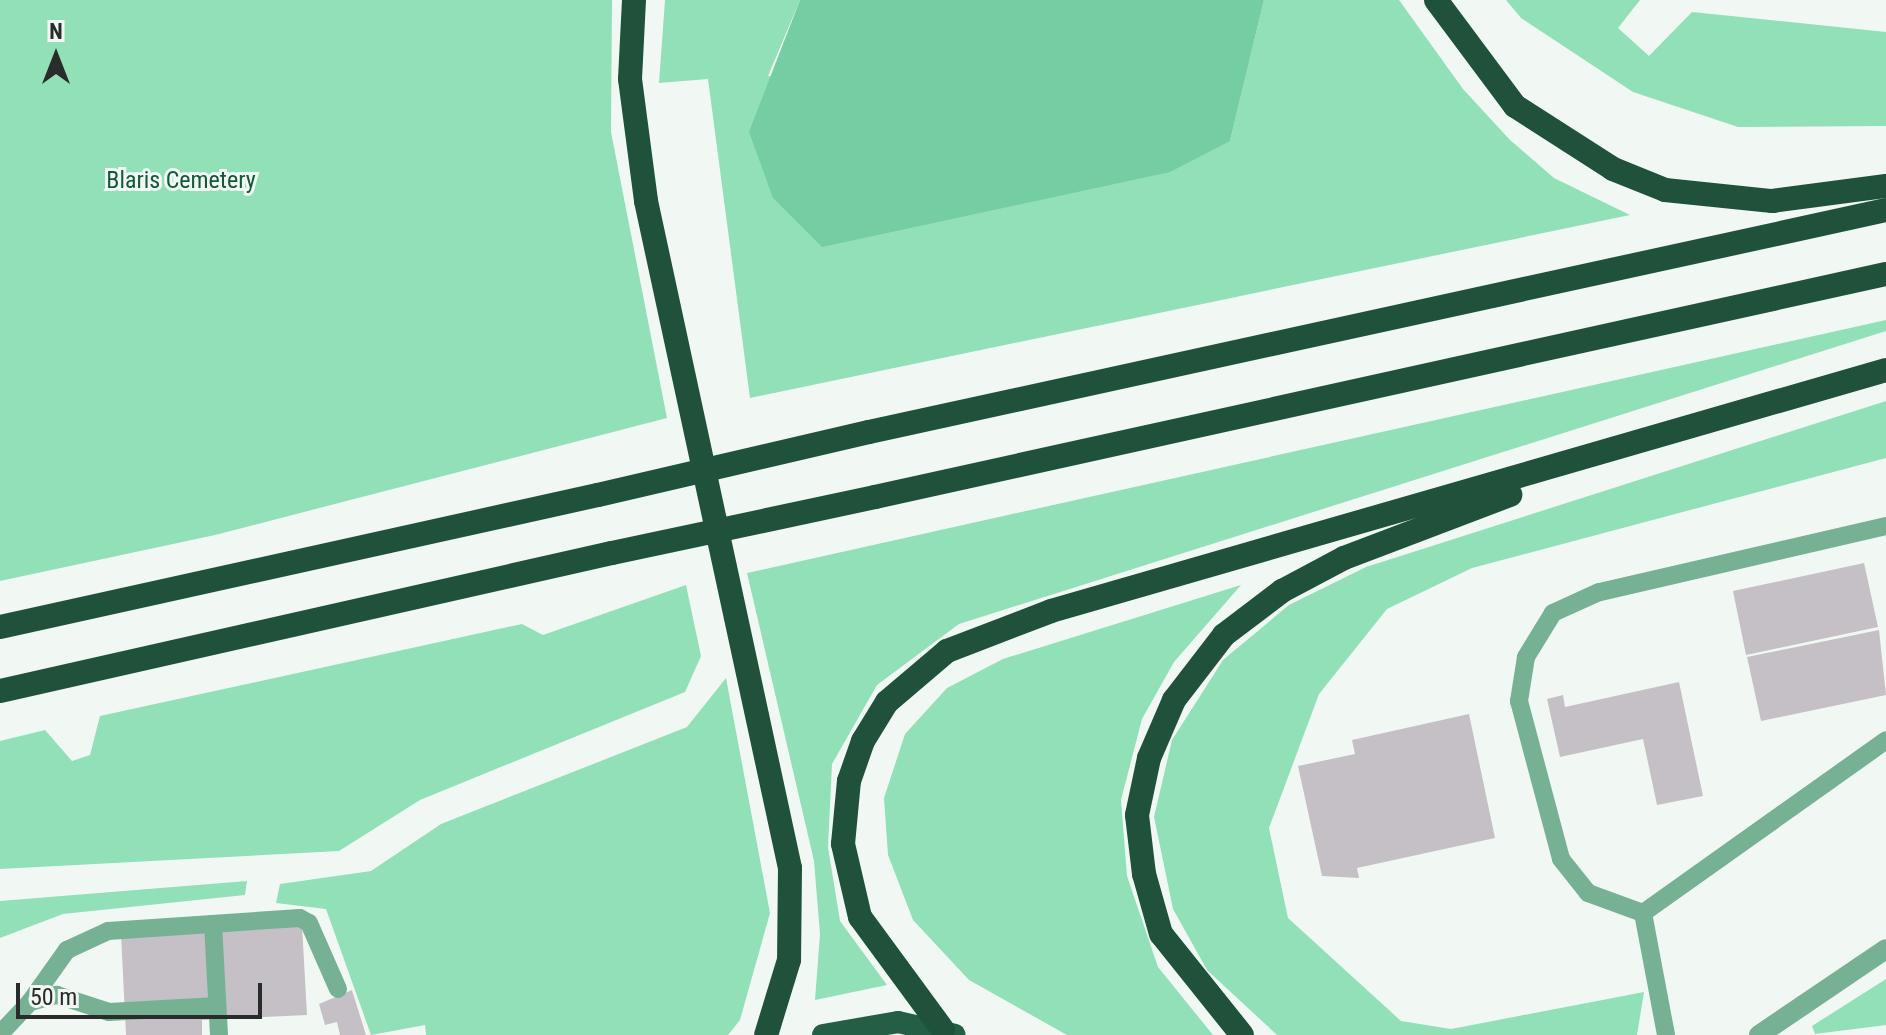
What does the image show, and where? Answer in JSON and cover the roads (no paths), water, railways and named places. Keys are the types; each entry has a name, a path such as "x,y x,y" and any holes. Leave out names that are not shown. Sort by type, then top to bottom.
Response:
{"highway":[{"path":"634,0 630,79 646,201 790,868 789,960 766,1035"},
{"path":"1436,0 1515,106 1613,169 1665,190 1772,201 1886,186"},
{"path":"0,627 869,432 1886,210"},
{"path":"0,691 612,553 1886,274"},
{"path":"949,1032 860,917 843,844 849,781 863,741 916,674 981,634 1051,611 1886,370"},
{"path":"1242,1035 1161,934 1144,874 1137,815 1149,758 1174,700 1224,635 1295,584 1344,558 1662,437"},
{"path":"823,1035 898,1022 949,1032"}],"street":[{"path":"1759,1035 1886,949"}],"lane":[{"path":"1643,913 1588,893 1561,859 1546,814 1519,701 1526,657 1553,613 1599,592 1886,526"},
{"path":"1643,913 1886,740"},
{"path":"1643,913 1666,1035"},
{"path":"0,1034 80,940 108,931 213,924 309,923 338,989"},
{"path":"213,924 219,1035"},
{"path":"30,1002 57,995 109,1012 217,1006"}],"park label":[{"name":"Blaris Cemetery","path":"181,181"}]}
